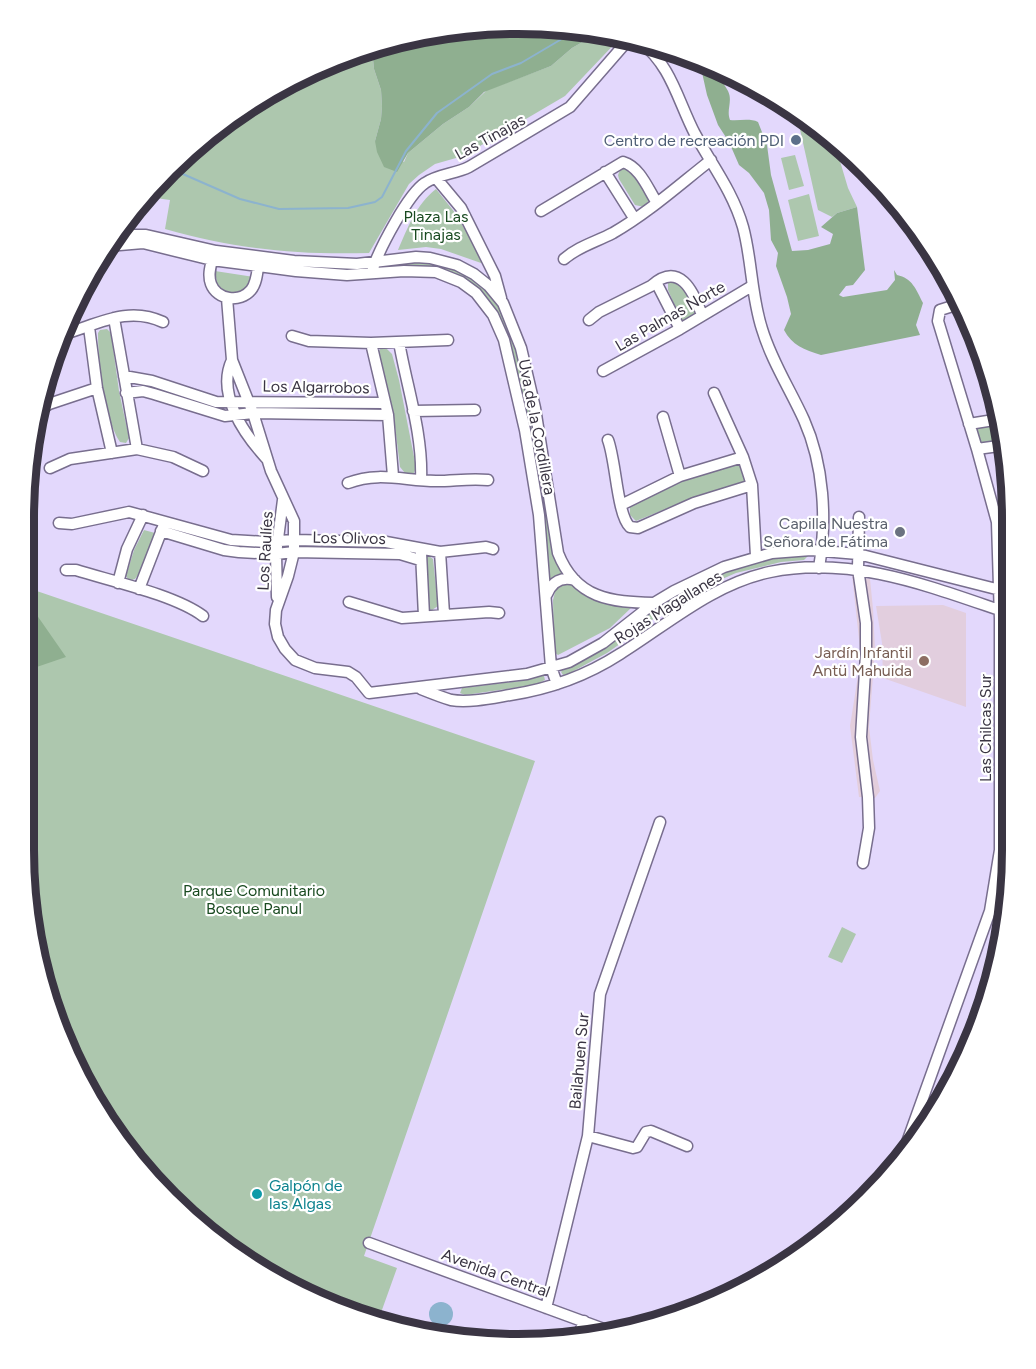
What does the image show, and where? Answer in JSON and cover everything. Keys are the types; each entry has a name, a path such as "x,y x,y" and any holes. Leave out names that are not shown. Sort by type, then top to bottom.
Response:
{"street":[{"name":"Las Tinajas","path":"372,268 412,195 424,183 469,167 564,112 580,98 623,46"},
{"path":"653,54 670,75 692,128 727,186 740,218 761,326 769,350 812,441 821,496 822,550 819,568"},
{"path":"564,259 575,250 614,232 657,203 711,160"},
{"path":"541,211 623,162 630,164 636,170 657,203"},
{"path":"605,172 634,218"},
{"name":"Uva de la Cordillera","path":"436,178 461,208 495,276 502,303 521,348 535,408 558,553 564,565 575,580 588,591 604,599 654,603"},
{"path":"126,235 146,235 216,251 272,259 372,268"},
{"path":"119,245 143,243 212,260 321,273 372,268"},
{"path":"474,274 483,265 483,252"},
{"name":"Uva de la Cordillera","path":"372,268 416,257 457,265 474,274 489,286 502,303"},
{"path":"212,260 209,274 211,284 216,291 227,298 238,298 252,290 258,267"},
{"name":"Uva de la Cordillera","path":"372,268 422,271 444,275 461,282 476,293 493,315 504,340 535,484 551,667 557,684"},
{"path":"590,320 599,312 667,276 675,276 682,280 699,306 702,315"},
{"path":"656,282 680,329"},
{"name":"Las Palmas Norte","path":"603,371 752,286"},
{"name":"Los Raulíes","path":"227,298 232,360 283,500 294,521 294,552 275,616 276,631 281,644 290,655 308,666 348,672 356,677 364,689"},
{"name":"Las Chilcas Sur","path":"953,306 940,310 938,321 977,449 996,522 1001,566"},
{"path":"71,332 114,318 140,314 163,322"},
{"path":"114,318 138,449"},
{"path":"89,327 97,388 112,453"},
{"path":"292,336 309,341 371,343 448,340"},
{"path":"399,342 422,465 421,480"},
{"path":"371,343 388,414 393,476"},
{"name":"Los Raulíes","path":"232,360 227,371 230,400 249,440 269,461"},
{"name":"Los Algarrobos","path":"124,376 152,381 216,402 248,400 385,403"},
{"path":"48,404 97,388"},
{"name":"Los Algarrobos","path":"126,393 143,392 225,416 253,413 388,414"},
{"path":"714,393 743,457 752,485 756,556"},
{"path":"413,411 475,410"},
{"path":"663,417 680,476"},
{"path":"969,424 991,420"},
{"path":"608,440 613,452 623,518 630,527 638,528 694,503 752,485"},
{"path":"977,449 996,446"},
{"path":"50,468 70,459 138,449 173,457 203,471"},
{"path":"621,505 680,476 743,457"},
{"path":"348,483 393,476 412,481 488,480"},
{"name":"Los Raulíes","path":"278,603 276,554 283,500"},
{"path":"59,523 72,524 129,512 143,515 163,526 139,589"},
{"path":"118,583 127,549 143,515"},
{"path":"860,517 858,569 866,623 861,737 869,828 863,863"},
{"name":"Los Olivos","path":"163,526 231,540 386,542 440,552 486,547 493,549"},
{"name":"Los Olivos","path":"163,526 224,550 276,554 294,552 400,554 420,560"},
{"path":"421,548 424,616"},
{"name":"Rojas Magallanes","path":"364,689 373,693 517,676 568,662 603,643 654,603 697,579 756,556 788,551 822,550 858,554 1001,591"},
{"path":"440,552 444,614"},
{"name":"Rojas Magallanes","path":"418,688 451,699 467,700 522,693 557,684 597,667 730,585 771,572 819,568 858,569 911,581 1001,611"},
{"path":"66,570 76,570 139,589 193,609 202,616"},
{"path":"546,596 555,582 565,578 575,580"},
{"path":"349,602 402,618 444,614 499,613"},
{"name":"Bailahuen Sur","path":"546,1308 588,1136 600,994 660,822"},
{"name":"Las Chilcas Sur","path":"910,1134 990,911 1001,850"},
{"path":"588,1136 633,1148 637,1147 645,1132 651,1131 687,1146"},
{"name":"Avenida Central","path":"369,1243 599,1327"},
{"path":"580,1330 584,1321"}],"shaded area":[{"path":"852,575 870,579 875,650 869,727 880,791 875,798 859,797 850,726 861,657"},
{"name":"Jardín Infantil Antü Mahuida","path":"943,605 966,613 966,707 883,678 882,643 876,606"}],"green space":[{"path":"518,34 586,40 572,48 551,66 484,92 469,107 443,124 408,153 397,172 384,167 377,152 375,141 382,106 381,90 373,57 455,39"},
{"path":"586,40 614,44 565,96 463,156 435,164 419,175 409,184 369,253 291,252 242,246 165,229 170,200 155,198 199,154 249,116 276,99 333,71 373,57 381,90 382,106 375,141 404,162 408,153 443,124 469,107 487,90 551,66 572,48"},
{"path":"702,70 721,79 728,91 730,120 758,122 767,145 771,175 792,251 808,250 830,244 833,234 821,227 837,213 857,207 865,270 853,285 846,286 839,295 843,297 887,290 895,280 894,270 897,275 902,276 913,285 923,303 916,325 920,335 821,355 791,340 784,330 791,314 776,266 778,253 771,240 769,210 764,193 749,173 739,165 729,142 718,125 707,95"},
{"path":"799,125 838,155 848,188 857,207 837,213 832,217 818,210"},
{"path":"795,155 804,186 789,190 781,158"},
{"path":"621,168 628,168 648,197 649,200 644,207 635,205 619,179"},
{"name":"Plaza Las Tinajas","path":"436,189 456,214 482,260 481,263 441,249 426,247 398,250 418,209"},
{"path":"809,194 819,236 798,241 788,200"},
{"path":"420,262 447,267 472,278 486,290 507,321 526,384 565,574 550,581 536,466 507,341 464,280 385,269 386,266"},
{"path":"215,271 254,277 252,284 240,294 224,292 217,283"},
{"path":"674,280 683,288 696,316 681,320 668,290 668,282"},
{"path":"107,329 111,333 119,391 129,438 126,443 120,442 114,432 103,389 98,333 100,330"},
{"path":"385,347 392,354 399,380 416,467 414,473 410,475 400,467 393,410 378,353 381,348"},
{"path":"992,424 995,441 984,443 979,441 976,433 979,426"},
{"path":"737,463 742,464 746,481 743,483 703,494 636,521 630,515 630,506 676,483"},
{"path":"144,530 155,533 138,575 129,581 126,576 134,550"},
{"path":"426,554 433,559 438,606 432,610 427,608"},
{"path":"807,554 804,560 781,562 736,573 695,591 662,612 607,653 568,674 563,675 561,672 601,651 670,598 741,565 789,555"},
{"path":"568,582 606,602 631,608 610,628 558,655 554,652 553,600 556,588"},
{"name":"Parque Comunitario Bosque Panul","path":"35,590 535,761 364,1256 397,1268 380,1314 304,1285 249,1253 199,1215 154,1170 116,1120 84,1065 71,1036 51,976 39,914 35,851"},
{"path":"35,612 66,657 35,668"},
{"path":"541,675 545,680 535,685 465,695 460,693 462,688 521,681"},
{"path":"842,927 856,934 842,963 828,957"}],"water":[{"path":"441,1302 449,1306 453,1314 449,1322 441,1326 433,1322 429,1314 433,1306"}],"waterway":[{"path":"180,173 240,199 279,209 348,208 375,202 382,197 406,151 437,113 492,74 521,63 564,37"}],"place":[{"name":"Centro de recreación PDI","path":"796,140"},
{"name":"Capilla Nuestra Señora de Fátima","path":"900,532"},
{"name":"Jardín Infantil Antü Mahuida","path":"924,661"},
{"name":"Galpón de las Algas","path":"257,1194"}]}
